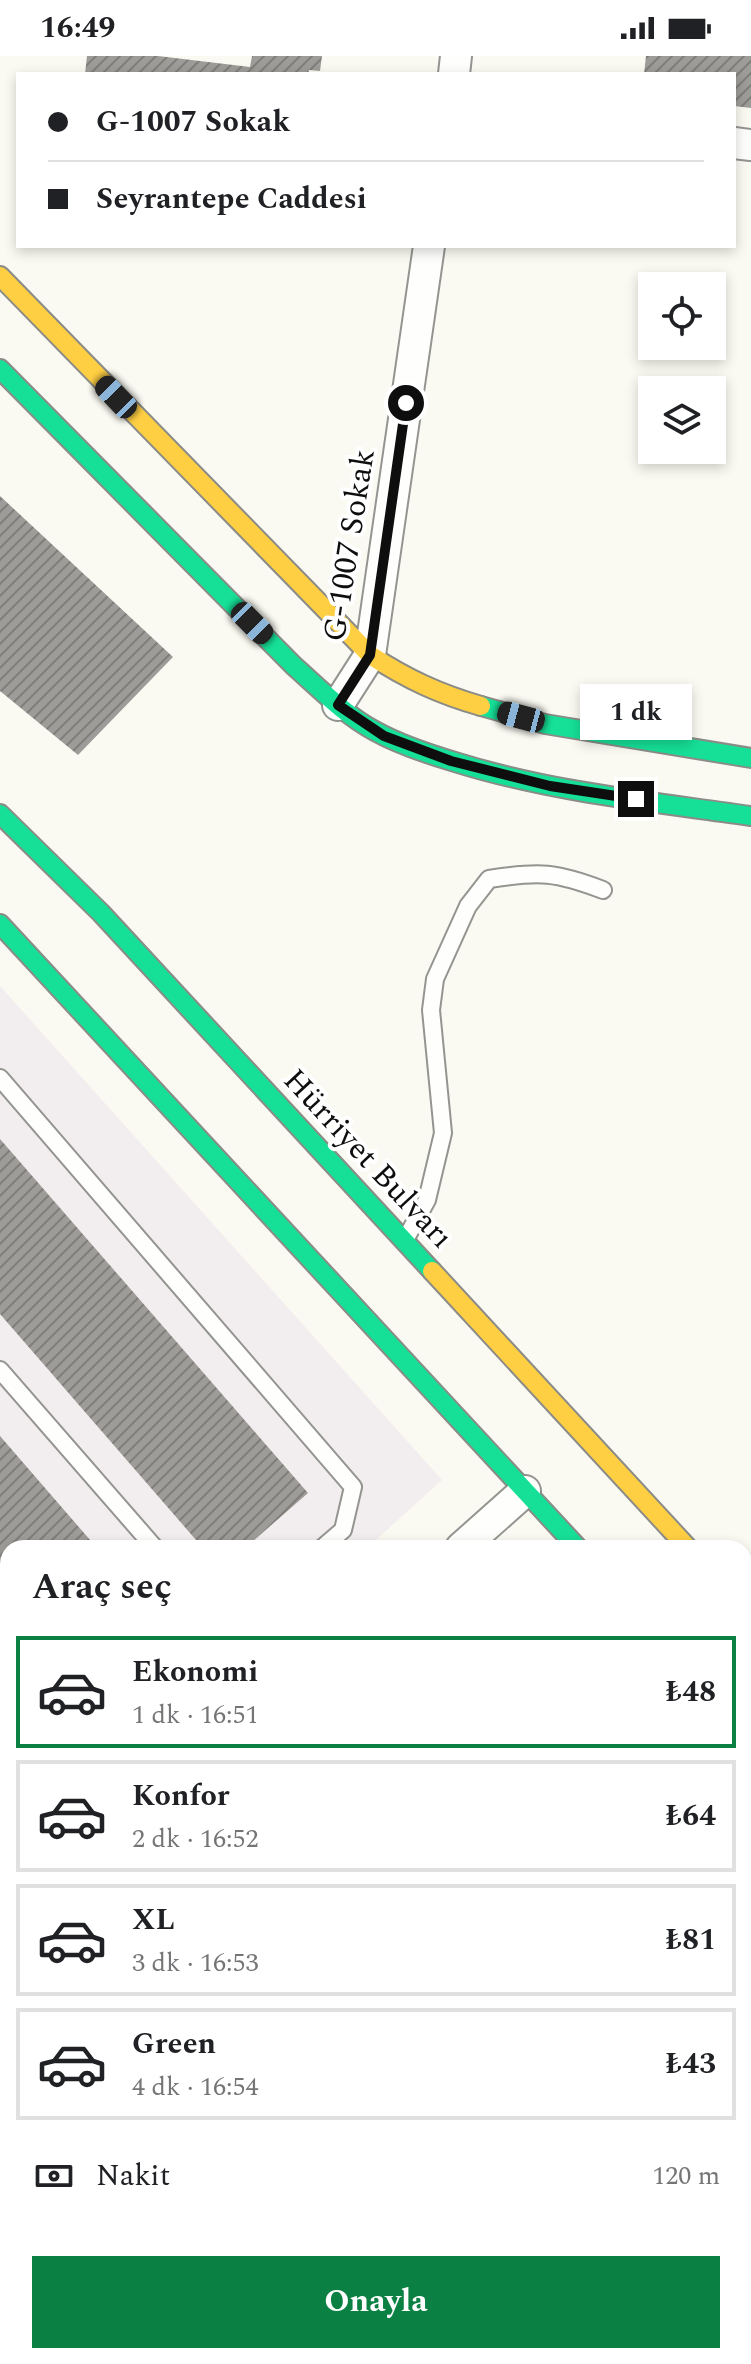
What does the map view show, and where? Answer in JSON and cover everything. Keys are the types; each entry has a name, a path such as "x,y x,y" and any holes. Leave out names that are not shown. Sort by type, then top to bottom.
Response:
{"main road":[{"path":"0,276 370,655 409,680 449,697 545,724 751,758"},
{"path":"0,369 294,666 338,705 384,736 451,761 550,786 751,816"},
{"name":"Hürriyet Bulvarı","path":"0,814 101,913 681,1540"},
{"path":"0,924 571,1540"}],"street":[{"name":"G-1007 Sokak","path":"338,705 370,655 429,248"},
{"path":"470,1540 525,1491"}],"lane":[{"path":"405,1241 427,1200 443,1133 431,1010 435,979 468,906 489,879 529,872 565,876 603,890"},
{"path":"0,1078 353,1487 343,1530 331,1540"},
{"path":"0,1370 148,1540"}],"shaded area":[{"path":"0,986 442,1480 376,1540 0,1540"}],"building":[{"path":"87,56 158,56 250,67 252,56 322,56 320,71 308,72 85,72"},
{"path":"646,56 751,56 751,108 736,106 736,72 644,72"},
{"path":"0,496 173,657 78,755 0,691"},
{"path":"0,1139 308,1493 254,1540 196,1540 0,1314"},
{"path":"0,1436 90,1540 0,1540"}],"traffic: fast":[{"path":"0,369 294,666 364,725 424,752 528,781 751,816"},
{"path":"481,706 545,724 751,758"},
{"path":"0,814 101,913 432,1271"},
{"path":"0,924 571,1540"}],"traffic: slow":[{"path":"0,276 370,655 424,685 481,706"},
{"path":"432,1271 681,1540"}],"route":[{"path":"406,403 370,655 338,705 384,736 451,761 550,786 636,799"}]}
